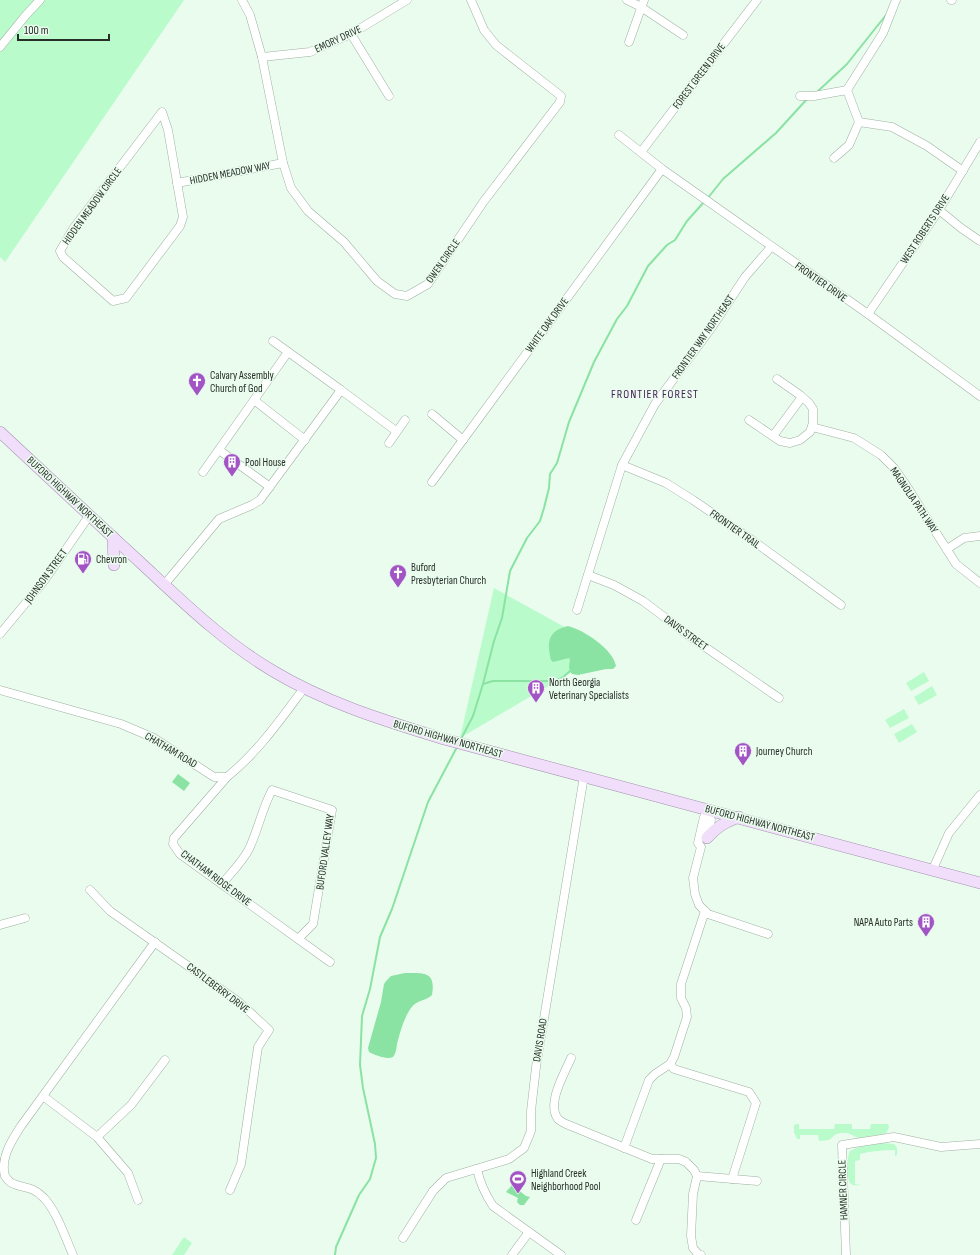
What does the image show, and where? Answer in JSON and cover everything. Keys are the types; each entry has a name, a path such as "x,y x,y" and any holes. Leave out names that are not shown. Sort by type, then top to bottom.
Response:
{"main road":[{"name":"BUFORD HIGHWAY NORTHEAST","path":"0,432 164,585 230,643 273,672 329,700 386,722 444,739 584,776 710,813 739,817 980,882"},
{"path":"113,537 114,565"},
{"path":"707,838 723,823 739,817"}],"street":[{"path":"0,47 40,0"},
{"name":"OWEN CIRCLE","path":"242,0 250,15 262,57 283,163 291,188 308,211 344,242 377,282 395,294 407,296 428,284 484,201 560,102 561,96 496,45 484,30 471,0"},
{"name":"EMORY DRIVE","path":"262,57 310,52 351,34 407,0"},
{"path":"627,0 642,4 683,35"},
{"name":"FOREST GREEN DRIVE","path":"641,152 757,0"},
{"path":"800,96 814,96 847,90 883,33 896,0"},
{"path":"629,42 642,4"},
{"path":"351,34 390,96"},
{"path":"834,158 849,145 859,122 847,90"},
{"name":"HIDDEN MEADOW CIRCLE","path":"162,112 168,130 177,183 183,217 180,226 126,298 113,301 62,256 60,251 74,230 162,112"},
{"path":"859,122 892,126 927,146 962,171"},
{"path":"619,135 641,152"},
{"name":"WEST ROBERTS DRIVE","path":"868,314 939,210 980,142"},
{"name":"FRONTIER DRIVE","path":"641,152 662,169 868,314 980,396"},
{"name":"HIDDEN MEADOW WAY","path":"177,183 283,163"},
{"name":"WHITE OAK DRIVE","path":"432,482 662,169"},
{"path":"939,210 980,241"},
{"name":"FRONTIER WAY NORTHEAST","path":"576,610 622,465 655,404 712,327 745,277 771,247"},
{"path":"273,341 396,431"},
{"path":"204,472 288,352"},
{"path":"749,420 780,441 790,443 800,440 810,432 814,423 813,409 802,397 778,379"},
{"path":"164,585 219,519 260,500 341,390"},
{"path":"773,436 802,397"},
{"path":"254,400 305,440"},
{"path":"432,414 463,440"},
{"path":"388,443 405,420"},
{"name":"MAGNOLIA PATH WAY","path":"812,427 854,438 880,455 897,473 956,564 980,583"},
{"path":"219,450 270,487"},
{"name":"FRONTIER TRAIL","path":"622,465 666,483 693,500 752,540 842,605"},
{"name":"JOHNSON STREET","path":"0,634 44,581 89,516"},
{"path":"947,549 964,538 980,536"},
{"name":"DAVIS STREET","path":"588,575 614,585 643,601 692,638 779,698"},
{"path":"227,777 240,767 261,744 304,688"},
{"name":"CHATHAM ROAD","path":"0,690 121,724 154,738 214,777 227,777"},
{"name":"DAVIS ROAD","path":"403,1238 433,1191 446,1178 509,1159 524,1148 531,1131 531,1111 536,1067 584,776"},
{"name":"CHATHAM RIDGE DRIVE","path":"227,777 174,838 173,844 180,854 330,962"},
{"name":"BUFORD VALLEY WAY","path":"222,884 248,851 265,802 272,790 332,810 323,873 313,924 298,939"},
{"path":"933,870 949,833 980,794"},
{"path":"701,847 706,846 711,820 710,813 704,817 698,843 701,847 693,878 695,894 699,905 708,914 768,934"},
{"name":"CASTLEBERRY DRIVE","path":"90,890 110,911 239,1002 269,1030 258,1047 241,1164 230,1190"},
{"path":"624,1148 649,1080 670,1064 674,1057 686,1016 686,1008 681,998 681,984 705,911"},
{"path":"0,925 25,918"},
{"path":"73,1255 51,1207 45,1199 35,1191 24,1186 3,1180 3,1166 7,1149 43,1096 155,942"},
{"path":"572,1058 557,1091 555,1110 558,1119 566,1124 652,1159 671,1158 686,1162 694,1170 697,1176 693,1194 691,1236 693,1248 699,1255 701,1255"},
{"path":"97,1137 140,1095 165,1060"},
{"path":"670,1064 674,1068 749,1092 756,1103 732,1179"},
{"path":"43,1096 97,1137 128,1173 138,1200"},
{"name":"HAMNER CIRCLE","path":"846,1255 842,1145 894,1137 941,1147 980,1144"},
{"path":"636,1220 661,1159"},
{"path":"477,1169 480,1183 493,1206 561,1255"},
{"path":"697,1176 757,1181"},
{"path":"512,1255 529,1232"}],"shaded area":[{"path":"0,0 184,0 5,262 0,257"},
{"path":"494,588 608,651 460,738"},
{"path":"568,626 575,628 597,641 609,653 616,666 613,669 578,675 572,674 569,667 569,658 553,662 551,660 549,648 550,638 556,631"},
{"path":"924,672 929,681 911,691 906,683"},
{"path":"932,686 937,695 919,705 914,697"},
{"path":"904,709 909,718 890,728 885,720"},
{"path":"912,724 917,732 899,743 894,734"},
{"path":"178,774 190,783 184,791 172,782"},
{"path":"405,973 418,973 430,977 433,987 432,995 413,1005 409,1011 402,1027 393,1057 381,1057 369,1052 368,1048 381,1002 384,984 391,976"},
{"path":"799,1124 799,1129 834,1129 835,1124 852,1124 852,1129 870,1129 871,1124 888,1124 889,1127 887,1132 884,1134 858,1138 848,1133 842,1133 836,1134 829,1140 819,1141 818,1135 800,1135 800,1139 797,1139 794,1132 794,1125"},
{"path":"882,1143 894,1144 897,1148 897,1155 895,1156 895,1150 860,1154 860,1160 855,1161 855,1184 861,1185 851,1184 848,1178 848,1158 850,1151 859,1147"},
{"name":"Highland Creek Neighborhood Pool","path":"512,1185 526,1196 530,1197 524,1205 520,1205 517,1202 518,1198 506,1192"},
{"path":"184,1237 192,1243 184,1255 172,1255"}],"waterway":[{"path":"816,93 847,64 886,15"},
{"path":"707,199 723,179 776,133 807,99"},
{"path":"461,739 473,716 483,684 494,641 502,618 510,571 527,538 540,521 549,488 550,474 557,463 569,422 594,362 617,319 627,306 648,266 667,245 675,240 687,221 704,202"},
{"path":"483,684 493,681 554,681 562,678 570,671"},
{"path":"335,1255 336,1247 359,1195 370,1179 376,1158 375,1144 363,1088 360,1065 362,1016 370,989 380,937 392,909 428,802 457,747"}],"place":[{"name":"Calvary Assembly Church of God","path":"197,396"},
{"name":"Pool House","path":"232,477"},
{"name":"Chevron","path":"83,574"},
{"name":"Buford Presbyterian Church","path":"398,588"},
{"name":"North Georgia Veterinary Specialists","path":"536,703"},
{"name":"Journey Church","path":"743,766"},
{"name":"NAPA Auto Parts","path":"926,937"},
{"name":"Highland Creek Neighborhood Pool","path":"518,1194"}],"district":[{"name":"FRONTIER FOREST","path":"655,394"}]}
